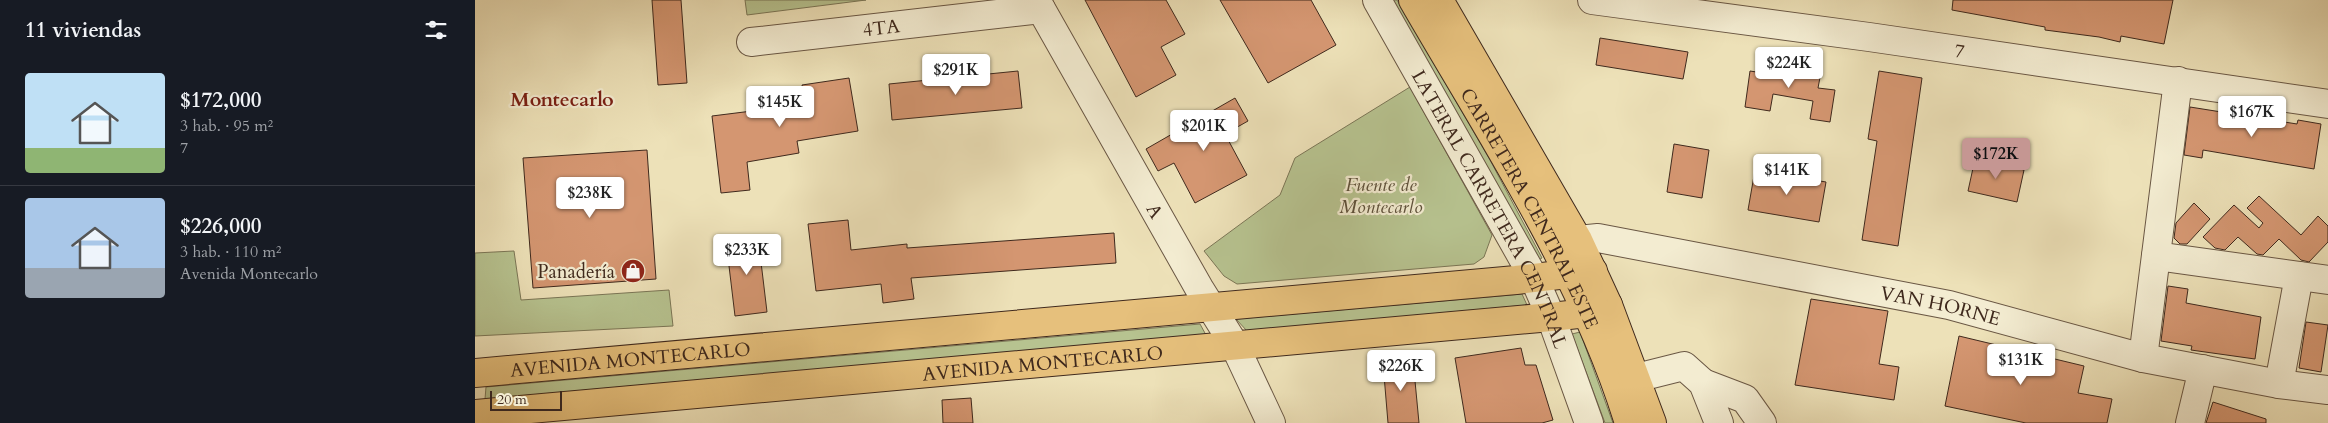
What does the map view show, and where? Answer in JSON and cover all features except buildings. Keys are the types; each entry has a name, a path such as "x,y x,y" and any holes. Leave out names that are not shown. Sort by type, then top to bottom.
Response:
{"main road":[{"name":"CARRETERA CENTRAL ESTE","path":"1413,0 1558,251 1581,272"},
{"name":"CARRETERA CENTRAL ESTE","path":"1439,0 1578,240 1581,272 1597,309 1636,378 1652,423"},
{"name":"AVENIDA MONTECARLO","path":"475,373 1534,278 1581,272"},
{"name":"AVENIDA MONTECARLO","path":"475,414 1234,344 1551,317 1597,309"},
{"name":"CARRETERA CENTRAL ESTE","path":"1597,309 1629,423"}],"street":[{"name":"LATERAL CARRETERA CENTRAL","path":"1377,0 1534,278 1551,317 1589,423"},
{"name":"7","path":"1592,0 2178,81 2328,104"},
{"name":"4TA","path":"751,42 1038,5"},
{"name":"A","path":"1038,5 1234,344 1271,423"},
{"path":"2143,358 2178,81"},
{"name":"VAN HORNE","path":"1578,240 1598,238 1949,305 2143,358 2279,384 2328,390"},
{"path":"2156,256 2328,280"},
{"path":"2279,384 2299,276"},
{"path":"1636,378 1684,366 1703,383 1745,399 1761,423"},
{"path":"2190,423 2203,369"},
{"path":"1703,383 1719,423"}],"green space":[{"path":"745,0 866,0 747,15"},
{"path":"1387,0 1397,0 1490,160 1542,258 1534,262"},
{"name":"Fuente de Montecarlo","path":"1410,87 1492,235 1484,257 1474,264 1237,284 1224,276 1204,251 1280,195 1295,158"},
{"path":"514,251 521,300 669,290 673,326 475,336 475,253"},
{"path":"1522,294 1527,305 1247,331 1236,319"},
{"path":"1200,324 1206,335 485,399 486,387"},
{"path":"1580,332 1613,423 1605,423 1572,334"}],"place":[{"name":"Panadería","path":"633,271"}],"district":[{"name":"Montecarlo","path":"562,99"}]}
